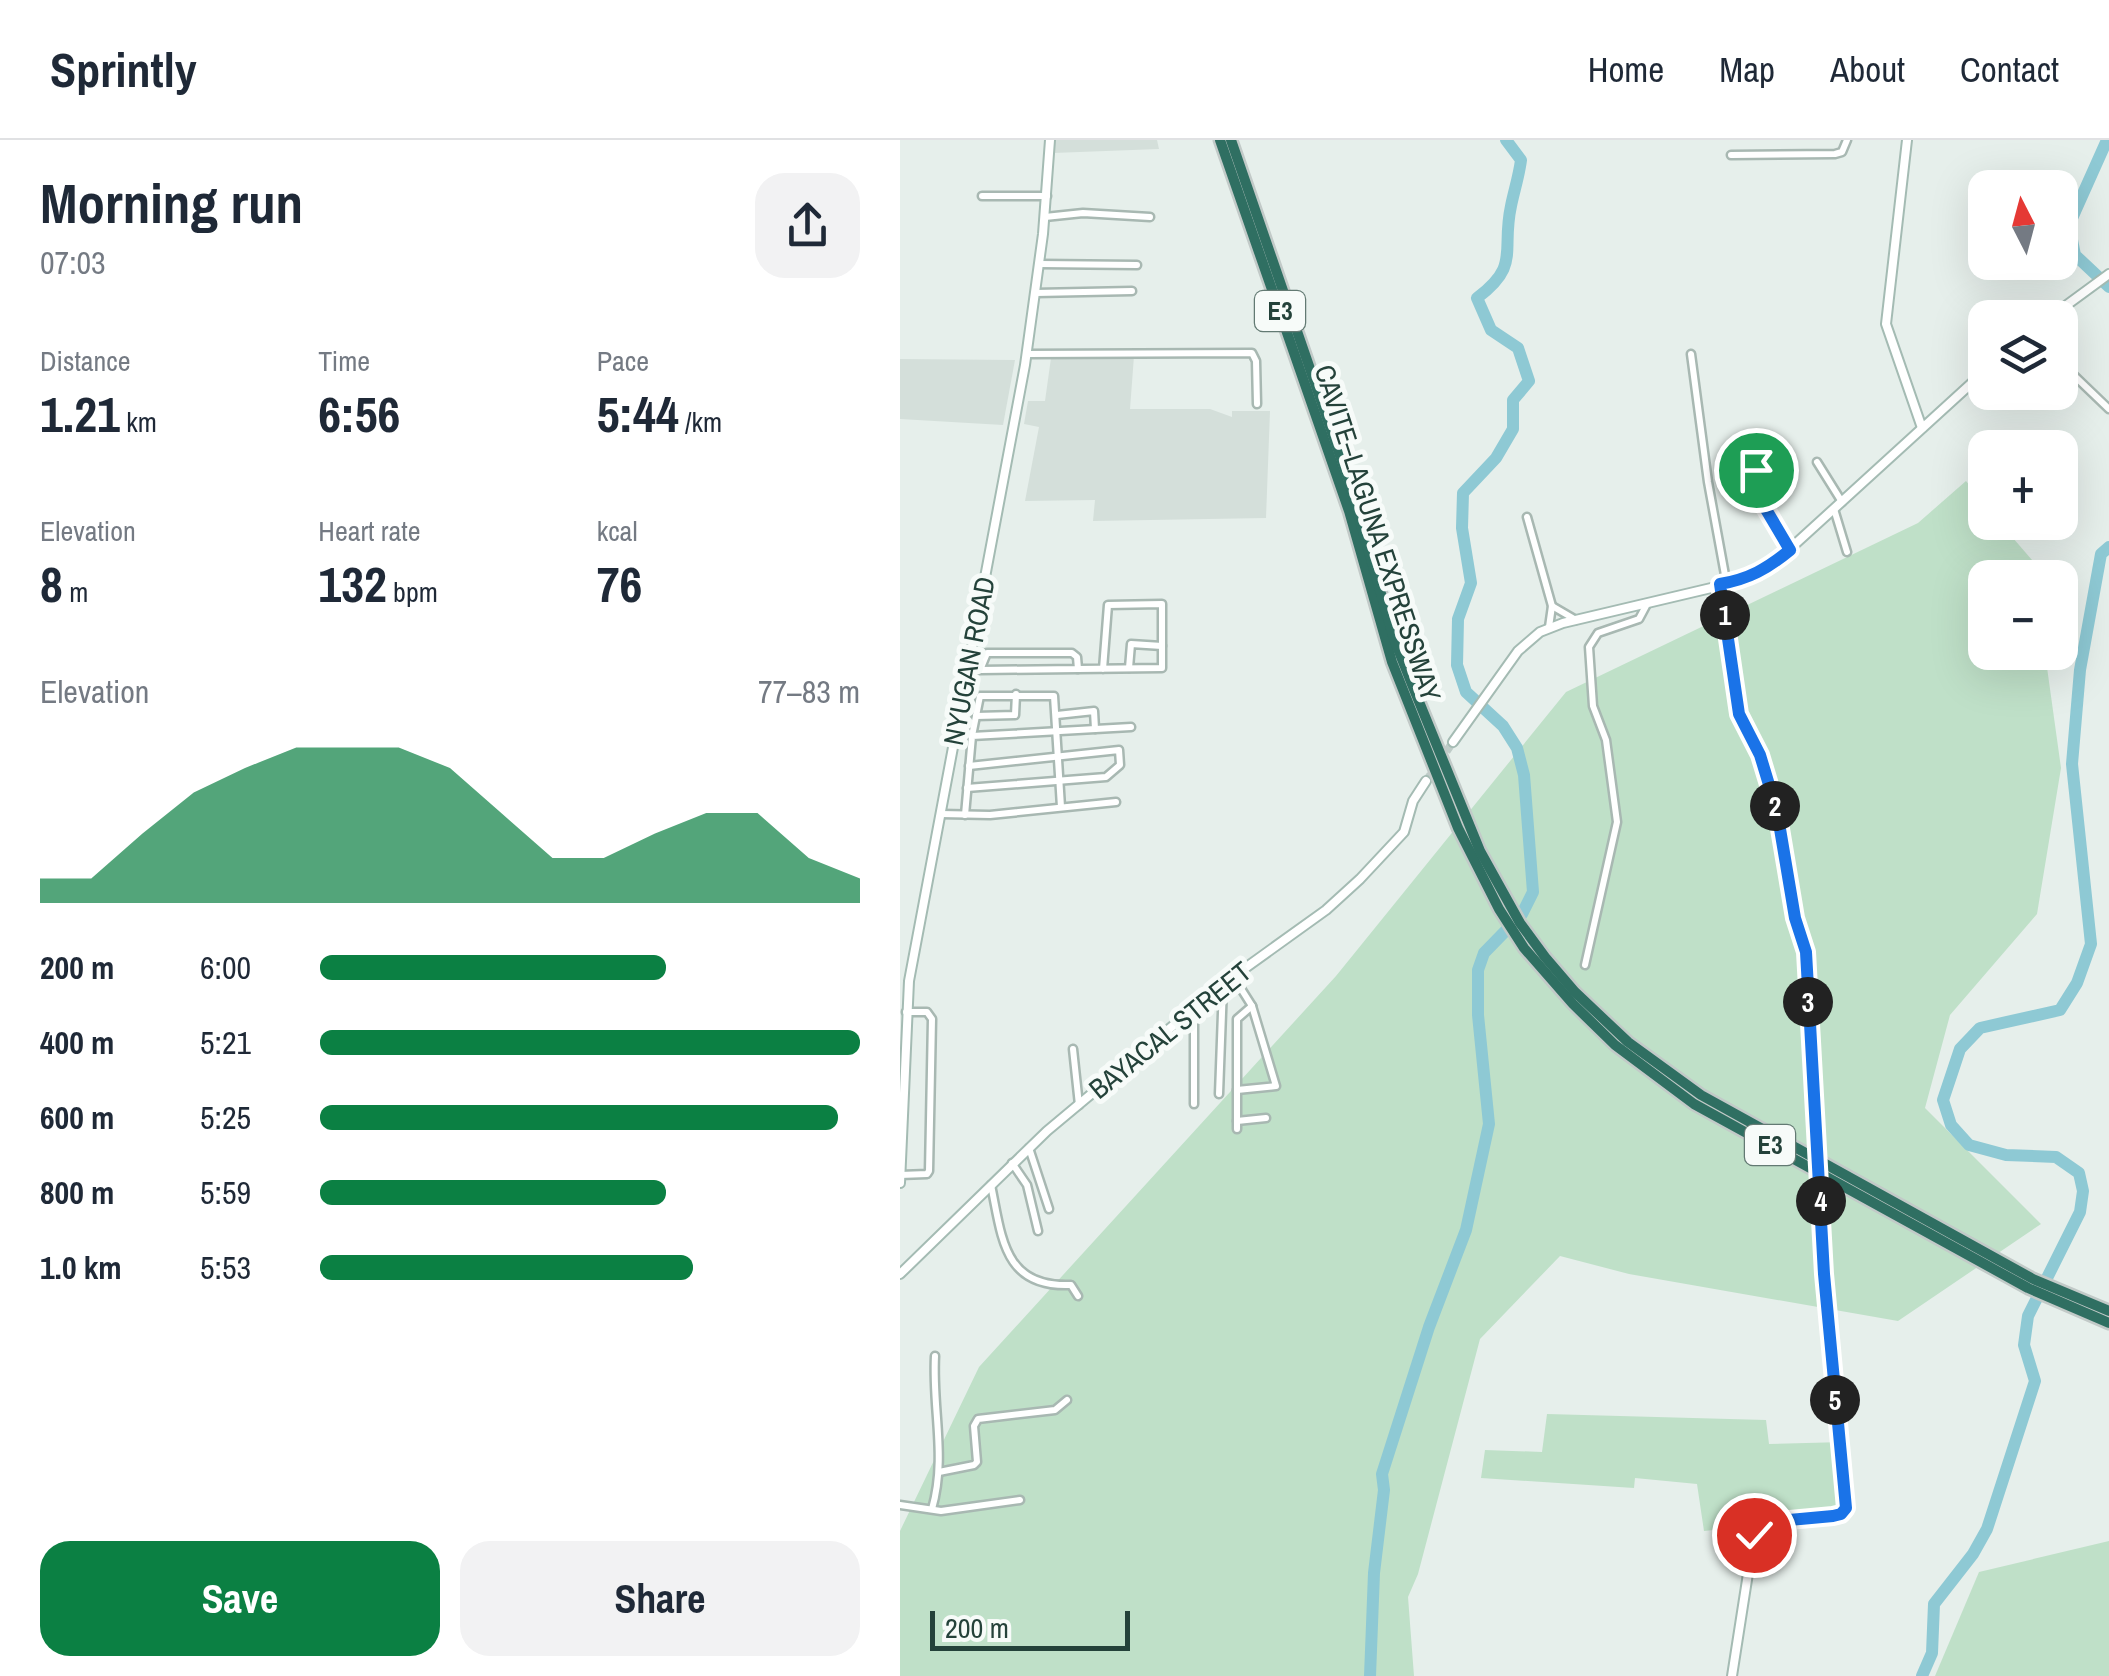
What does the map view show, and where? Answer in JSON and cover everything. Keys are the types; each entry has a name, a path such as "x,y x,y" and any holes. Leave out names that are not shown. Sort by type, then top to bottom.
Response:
{"highway":[{"name":"CAVITE–LAGUNA EXPRESSWAY","path":"1220,140 1349,511 1392,662 1450,810 1541,961 1628,1042 1701,1095 2030,1284 2109,1323"},
{"name":"CAVITE–LAGUNA EXPRESSWAY","path":"1231,140 1363,522 1394,638 1490,881"},
{"name":"CAVITE–LAGUNA EXPRESSWAY","path":"2062,1298 2109,1311"}],"main road":[{"name":"NYUGAN ROAD","path":"900,1184 909,981 1027,354 1040,264 1050,140"},
{"path":"1907,140 1886,324 1922,428"},
{"path":"2072,300 2109,274"},
{"path":"1453,742 1524,644 1549,628 1745,580 1770,567 1968,386"},
{"path":"1720,584 1739,714 1760,755 1777,811 1795,918 1806,952 1816,1136 1846,1508 1833,1516 1768,1522 1754,1535 1732,1676"},
{"name":"BAYACAL STREET","path":"900,1274 1012,1163 1079,1105 1222,984 1326,910 1360,879 1404,832 1426,780"}],"street":[{"path":"1730,156 1835,154 1842,152 1847,140"},
{"path":"982,196 1047,196"},
{"path":"1045,217 1150,216"},
{"path":"1040,264 1137,265"},
{"path":"1036,293 1132,292"},
{"path":"1027,354 1252,353 1256,361 1256,404"},
{"path":"1690,354 1726,575 1720,584"},
{"path":"2078,379 2109,409"},
{"path":"1750,454 1762,501 1790,550"},
{"path":"1817,462 1842,502"},
{"path":"1834,509 1847,552"},
{"path":"1527,518 1552,606 1549,628"},
{"path":"1585,965 1616,822 1606,740 1593,706 1589,647 1598,633 1639,619 1647,603"},
{"path":"968,670 1103,669 1162,668 1162,604 1108,604 1103,669"},
{"path":"1552,606 1576,620"},
{"path":"1129,668 1131,644 1162,646"},
{"path":"980,670 986,652 1072,653 1077,657 1078,669"},
{"path":"976,716 1015,715 1016,694"},
{"path":"963,696 1051,694 1058,732 1061,808"},
{"path":"965,815 980,696"},
{"path":"1056,715 1094,711 1095,729"},
{"path":"972,736 1131,726"},
{"path":"967,788 1106,777 1120,765 1119,750 969,766"},
{"path":"941,814 1116,802"},
{"path":"1234,976 1252,1006 1276,1086 1237,1090"},
{"path":"1219,1094 1222,984"},
{"path":"1252,1006 1238,1019 1237,1125 1266,1118"},
{"path":"1194,1010 1194,1104"},
{"path":"900,1174 929,1171 932,1019 927,1012 906,1012"},
{"path":"1073,1049 1079,1105"},
{"path":"1029,1148 1049,1209"},
{"path":"1012,1163 1027,1184 1038,1231"},
{"path":"991,1185 1004,1252 1024,1274 1051,1286 1071,1285 1078,1296"},
{"path":"932,1509 938,1472 935,1356"},
{"path":"938,1472 977,1462 974,1426 978,1419 1055,1410 1067,1400"},
{"path":"900,1505 957,1509 1020,1500"}],"shaded area":[{"path":"1054,140 1157,140 1159,149 1053,153"},
{"path":"1134,356 1130,409 1210,409 1232,417 1232,411 1270,411 1266,518 1093,521 1095,500 1025,501 1039,427 1024,424 1028,401 1045,401 1051,358"},
{"path":"900,359 1015,360 1003,425 900,419"}],"green space":[{"path":"1966,481 1968,540 2015,540 2032,560 1968,560 1968,670 2047,670 2061,768 2037,914 1950,1015 1925,1108 2041,1224 1898,1321 1629,1274 1560,1256 1480,1339 1418,1574 1408,1597 1414,1676 900,1676 900,1531 979,1367 1336,976 1566,692 1918,523"},
{"path":"1547,1414 1766,1420 1769,1444 1844,1442 1851,1516 1704,1531 1697,1484 1635,1478 1634,1488 1481,1478 1485,1450 1542,1452"},
{"path":"2109,1541 2109,1676 1935,1676 1979,1572"}],"waterway":[{"path":"1370,1676 1382,1474 1429,1327 1466,1230 1489,1124 1478,1015 1478,970 1484,953 1522,914 1533,892 1524,775 1517,748 1503,726 1466,692 1457,665 1458,619 1471,583 1462,528 1463,493 1496,458 1513,429 1513,400 1529,381 1518,348 1491,330 1477,298 1499,276 1507,257 1508,222 1521,160 1506,140"},
{"path":"2107,140 2069,225 2075,255 2109,287"},
{"path":"1922,1676 1932,1653 1934,1604 1987,1529 2035,1381 2024,1345 2028,1316 2080,1212 2083,1191 2079,1173 2056,1157 2006,1155 1969,1145 1951,1125 1943,1100 1960,1049 1980,1028 2060,1010 2077,983 2091,944 2072,764 2080,670 2101,554 2109,547"}],"tunnel":[{"path":"1426,781 1453,742"}],"route":[{"path":"1754,1535 1768,1522 1833,1516 1846,1508 1824,1274 1806,952 1795,918 1777,811 1760,755 1739,714 1720,584 1745,580 1770,567 1790,550 1764,506 1756,470"}]}
